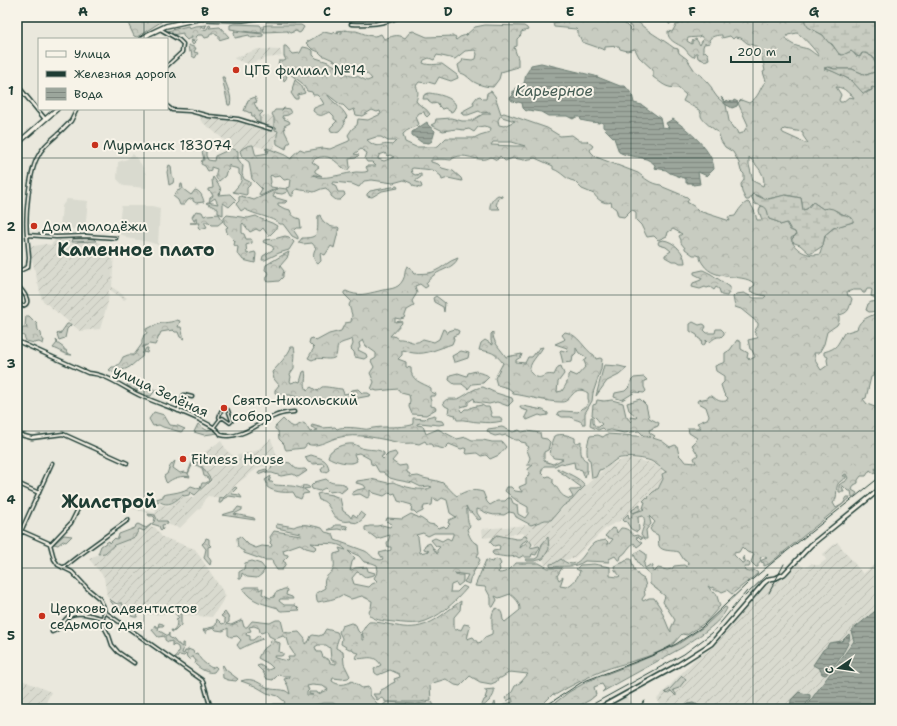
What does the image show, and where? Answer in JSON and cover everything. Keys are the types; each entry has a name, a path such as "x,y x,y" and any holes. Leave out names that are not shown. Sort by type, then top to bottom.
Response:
{"main road":[{"path":"203,19 207,17"},
{"path":"233,17 238,20"},
{"path":"144,38 160,28 172,24 203,19 238,20 264,17"},
{"path":"17,144 56,110"},
{"path":"598,709 663,673 711,644 764,583 769,579 776,578 784,574 811,545 880,489"}],"street":[{"path":"351,24 378,24 399,17"},
{"path":"160,28 165,33 179,40 183,44 182,52 168,65"},
{"path":"17,85 45,119"},
{"path":"168,107 172,110 190,111 209,116 238,119 271,129"},
{"path":"17,272 28,267 29,257 26,229 33,166 46,144 73,118 77,110"},
{"path":"27,235 116,238"},
{"path":"17,285 25,293 27,300 24,306 17,302"},
{"name":"улица Зелёная","path":"17,341 88,373 96,373 108,378 137,394 214,427 221,435 227,437 234,436 252,428 276,415 294,412"},
{"path":"178,411 184,395 192,397"},
{"path":"214,427 220,419 219,416 221,411 224,409 228,410 232,421 230,423 223,418 220,419"},
{"path":"17,434 32,438 63,434 127,463"},
{"path":"17,540 52,463"},
{"path":"17,483 39,493"},
{"path":"50,544 53,543 71,523 81,503"},
{"path":"63,568 128,520"},
{"path":"17,529 50,544"},
{"path":"50,544 54,559 58,565 72,572 100,599 105,612 202,680 211,709"},
{"path":"105,612 102,618 102,623 112,645 118,652 134,663"},
{"path":"52,632 57,630 69,616 74,614 86,614 102,618"}],"shaded area":[{"path":"258,49 280,50 282,56 267,58 248,64 234,58"},
{"path":"200,115 229,121 243,119 260,124 262,115 275,117 274,127 277,133 274,150 250,145 238,151 201,121"},
{"path":"133,154 141,164 146,174 146,188 124,186 117,179 118,162 127,159"},
{"path":"67,199 88,201 85,229 60,227 62,206"},
{"path":"122,206 152,206 160,208 158,245 126,238 126,236 118,234"},
{"path":"65,239 74,242 96,241 106,249 114,250 112,287 127,298 124,300 109,289 108,302 100,329 80,331 42,300 29,247 45,244 51,245 55,240"},
{"path":"271,439 279,461 258,468 221,498 208,496 204,500 203,505 180,528 169,525 169,521 160,521 155,515 134,509 134,507 155,513 156,509 130,501 131,499 159,507 158,504 168,506 182,496 193,498 212,481 198,461 202,454 221,441 227,451 234,456 256,451"},
{"path":"627,458 652,463 662,469 662,483 621,520 607,527 574,558 545,565 543,558 547,555 531,542 523,533 483,538 482,529 529,525 552,519 585,486 609,465"},
{"path":"151,527 155,527 162,537 195,549 226,596 212,617 169,614 142,615 107,597 104,577 89,559"},
{"path":"837,542 863,574 875,564 880,571 880,607 876,609 804,709 706,709 693,703 688,704 682,709 663,709 657,699 696,658 711,649 738,614 762,589 767,585 785,578 797,562 805,568 812,563 819,565 826,560 823,554"},
{"path":"17,673 24,681 51,692 46,703 40,702 37,709 35,709 17,701"},
{"path":"626,697 637,709 606,709"}],"green space":[{"path":"865,16 880,18 880,89 872,87 872,90 863,93 851,80 824,68 852,69 866,75 878,71 879,67 874,61 873,57 866,53 862,53 859,57 851,51 843,55 839,54 823,35 808,27 805,22 805,17 849,17 851,19"},
{"path":"125,17 181,17 164,20 137,37 134,36"},
{"path":"278,17 284,17 286,20 290,19 296,22 266,22"},
{"path":"546,17 612,17 623,22 632,31 633,30 629,24 618,17 631,17 636,19 648,30 674,48 678,49 679,53 687,59 695,71 702,76 712,88 717,97 726,105 729,121 733,128 736,129 738,134 743,133 748,125 738,103 741,100 749,103 753,101 766,81 763,72 765,71 763,62 758,47 747,43 741,38 735,37 733,39 730,36 722,38 722,35 715,36 709,40 710,43 704,44 703,52 705,51 708,54 709,59 705,61 698,58 697,53 695,53 695,56 693,57 669,37 668,31 672,32 676,25 680,24 674,18 671,19 669,24 666,18 805,17 805,22 810,28 823,35 841,55 852,51 856,56 860,57 863,52 873,57 874,61 879,65 878,71 866,75 852,69 834,69 831,67 824,69 841,75 866,93 872,90 872,87 875,86 880,89 880,178 876,177 880,179 880,289 875,298 871,296 871,289 867,289 865,293 861,290 847,292 848,296 852,299 848,310 839,315 837,325 827,332 824,344 819,353 814,353 816,362 821,370 828,365 828,357 824,355 824,352 835,347 844,333 857,329 860,322 879,312 869,312 866,310 868,304 871,302 880,301 880,374 873,374 875,375 871,377 866,398 863,399 867,404 880,409 880,471 875,468 875,474 870,470 866,476 861,476 858,483 854,485 852,490 857,493 852,497 851,491 848,491 842,485 844,492 839,492 839,485 845,482 848,478 846,474 844,475 843,476 846,476 846,478 837,485 836,498 833,503 836,508 842,504 769,564 764,566 764,563 761,562 767,558 763,556 760,558 761,560 758,567 756,567 751,562 754,554 747,552 742,547 739,552 734,553 734,555 742,563 744,562 742,559 744,556 745,561 749,562 749,567 744,567 745,571 750,572 754,570 758,573 732,594 727,590 722,592 719,590 714,590 713,587 711,588 708,586 712,592 716,593 720,606 706,622 687,635 682,634 668,647 642,658 607,669 574,684 555,695 553,694 538,709 491,708 495,702 496,708 513,702 512,698 507,701 505,698 528,674 510,672 491,684 480,682 470,676 460,686 455,685 446,679 433,683 430,686 431,700 420,702 385,702 385,700 381,698 377,700 373,694 380,694 381,690 395,682 394,679 400,677 399,674 390,670 378,675 375,673 374,669 381,665 378,661 372,658 355,658 359,653 354,652 352,649 349,649 341,644 342,638 339,632 342,626 351,623 355,624 358,631 362,635 362,640 364,640 362,632 369,622 403,627 428,624 461,601 460,610 454,617 454,629 461,630 464,624 469,625 470,627 467,639 473,637 478,643 481,642 485,637 492,634 492,619 494,610 497,608 500,610 505,622 520,610 516,599 510,594 499,598 495,596 497,600 493,607 491,607 491,598 485,587 475,586 486,560 492,562 496,559 499,560 501,564 499,566 499,573 509,570 516,563 539,563 548,568 562,568 557,576 559,580 563,577 560,586 566,587 577,578 580,571 576,569 580,565 594,564 610,567 610,576 618,577 620,576 615,570 614,566 631,559 634,569 639,576 644,579 646,586 644,589 645,595 642,599 643,601 649,598 654,598 660,607 671,632 671,628 675,620 663,602 665,596 650,584 650,574 640,566 634,554 640,550 646,554 644,564 645,568 650,565 653,566 652,570 654,572 658,568 667,570 672,569 674,566 684,565 687,567 688,562 684,560 679,552 660,548 658,535 650,529 655,522 649,516 651,524 646,530 647,539 644,539 641,535 644,523 643,516 638,517 639,530 637,532 631,529 626,521 625,522 623,520 628,514 629,519 632,515 632,510 640,505 640,510 633,513 645,509 643,508 645,502 643,501 647,497 648,499 656,489 658,489 663,479 662,474 666,472 648,460 639,458 624,458 617,459 599,470 596,477 592,478 590,460 588,459 587,453 590,436 598,435 603,437 607,434 651,437 644,436 639,431 624,433 611,430 606,431 603,428 598,430 590,426 591,417 593,417 593,423 596,427 599,427 602,424 592,415 593,405 596,404 597,400 612,400 623,403 626,416 631,422 630,417 637,417 629,410 627,403 640,399 646,405 649,418 659,423 658,426 649,430 650,433 655,436 653,438 662,441 670,447 675,445 677,446 679,455 685,462 696,463 694,458 698,455 692,445 697,438 689,433 688,428 701,428 697,423 707,419 709,416 706,407 697,402 698,400 708,398 709,396 722,401 726,401 728,398 724,394 721,385 724,382 724,376 716,371 715,366 725,362 725,353 730,350 737,340 741,342 741,349 748,353 747,358 751,359 755,357 750,349 748,340 758,337 754,332 758,326 758,323 741,309 735,307 733,297 736,294 744,293 754,298 764,298 766,296 750,291 755,285 751,281 723,276 708,270 701,261 700,256 693,255 685,249 679,236 682,234 673,229 668,232 667,236 658,240 654,236 647,237 641,225 636,220 635,211 631,210 624,217 618,216 616,209 612,206 611,202 606,203 601,201 594,194 582,189 574,181 553,169 553,166 535,158 524,160 513,158 505,161 500,156 497,160 491,157 481,159 460,156 451,160 431,160 431,162 438,164 442,168 453,171 461,178 462,181 448,178 442,180 441,176 436,171 413,168 411,169 412,173 415,175 421,174 421,177 415,181 421,184 422,187 420,188 413,186 411,183 404,180 393,183 372,180 364,181 359,187 352,184 334,182 332,184 335,185 338,192 344,192 345,195 340,200 336,200 331,196 326,188 314,192 297,189 293,192 294,196 291,196 287,188 290,187 291,179 284,180 280,176 274,177 271,175 270,185 271,187 277,188 260,196 259,194 262,189 252,179 249,162 242,157 240,151 242,149 253,145 256,155 268,153 269,150 266,152 267,150 265,149 267,148 291,159 292,156 300,149 305,151 323,148 330,149 349,141 350,139 348,135 357,125 358,119 368,120 381,114 380,111 377,112 372,110 362,116 356,115 354,109 349,111 328,95 347,117 344,120 345,124 339,131 331,131 330,128 337,121 334,119 334,116 330,112 320,115 313,111 314,108 324,104 321,99 317,95 313,95 312,92 307,91 302,83 290,74 287,75 284,81 283,76 280,75 281,66 278,65 279,61 286,60 284,56 284,46 286,46 293,54 300,53 303,47 308,48 313,51 313,55 316,58 328,62 339,68 344,73 351,76 357,76 367,81 372,79 363,71 343,71 335,61 312,49 306,43 324,32 339,34 342,33 342,31 339,31 338,33 337,31 345,30 356,31 371,36 381,34 384,39 392,36 405,38 410,32 413,31 427,37 454,36 456,37 456,40 466,35 475,27 485,25 524,26 528,30 521,32 521,35 517,39 517,46 514,47 518,59 518,67 501,72 499,79 493,87 478,84 460,73 458,65 463,59 476,59 477,54 475,50 465,51 455,59 437,55 434,60 429,58 424,60 423,63 425,64 442,64 457,75 458,78 451,81 439,77 435,84 419,82 416,86 418,94 416,101 430,114 427,117 424,112 419,113 416,117 419,124 403,134 405,142 416,147 435,147 446,138 474,138 490,132 491,128 484,126 478,127 474,132 469,129 443,131 431,125 435,123 436,119 451,118 462,121 471,121 483,114 490,114 490,112 482,113 479,111 468,115 463,115 461,112 474,105 473,102 477,97 480,96 483,99 486,99 487,93 491,91 495,96 501,114 504,113 547,128 560,136 572,135 580,141 587,141 593,146 590,150 596,157 638,173 651,182 687,197 689,199 687,202 699,211 730,221 728,217 735,216 742,206 748,202 753,208 757,220 762,220 759,211 761,206 764,206 768,210 769,219 778,222 780,225 786,223 790,230 795,232 796,235 791,238 795,246 802,252 811,255 820,254 826,234 835,227 853,221 835,210 823,209 813,202 807,209 803,210 801,198 787,195 767,199 753,194 749,200 746,200 742,192 741,184 744,180 744,174 741,171 739,163 733,152 725,147 718,132 704,121 701,116 701,112 683,101 686,95 678,88 662,84 653,77 653,70 639,57 635,49 627,51 620,49 619,46 605,47 605,50 582,42 576,29 554,27 553,23 558,21 549,20","holes":["799,34 819,56 808,49 790,43 786,38 788,35","701,36 703,39 700,45 696,39 692,41 692,44 687,41 688,38","836,87 844,89 854,98 849,97 843,102 840,102 839,100 841,95","501,115 502,117 515,121 504,126 499,125 498,120","784,129 803,132 803,136 808,143 783,133 782,131","376,137 381,137 388,141 396,141 392,145 385,144 377,146 367,140","493,142 512,142 525,146 491,145","361,149 367,153 365,159 367,162 372,162 376,166 367,166 368,171 365,172 327,177 318,177 313,175 322,176 315,172 315,170 319,167 312,162 314,159 324,156 328,157 347,171 350,167 349,159 356,158 359,155 354,154","385,153 387,156 390,155 394,157 384,161 378,159 379,155","749,157 762,174 764,182 763,186 753,181 749,165"]},
{"path":"207,25 205,28 201,26 201,29 203,30 207,29 209,25 211,26 209,28 220,27 229,37 219,40 219,36 215,33 211,33 209,37 205,38 203,35 198,35 196,37 197,40 190,40 193,36 187,40 183,36 183,33 172,35 167,33 167,31 188,26 189,28 195,26"},
{"path":"230,25 260,25 262,28 262,33 230,29"},
{"path":"301,25 304,27 299,33 296,31 290,33 287,31 264,32 263,26"},
{"path":"235,31 263,34 263,36 251,38 249,35 235,38"},
{"path":"188,45 196,48 194,52 198,53 195,58 192,56 191,51 189,52"},
{"path":"222,77 224,77 230,95 230,105 228,105"},
{"path":"295,80 301,85 305,93 298,95 298,99 295,99 291,93"},
{"path":"429,93 445,96 452,100 456,106 453,111 451,112 445,108 442,109 438,103 432,104 428,99 423,99 424,95"},
{"path":"255,97 257,102 254,103 259,112 263,112 260,115 260,124 254,119 255,116 252,116 251,112 244,111 248,100"},
{"path":"284,108 289,109 291,113 282,116 290,123 284,126 290,142 287,144 286,149 277,144 278,131 275,130 275,128 277,128 274,127 274,118 272,114 275,110 282,110"},
{"path":"224,143 228,143 231,148 238,151 238,159 243,166 242,174 244,179 250,182 246,195 233,192 241,181 239,169 229,165 229,169 225,176 219,181 216,177 217,169 211,167 211,170 208,171 205,166 201,164 202,160 204,160 202,151 203,147 205,147 208,160 214,161 215,156 226,151 225,148 227,146 224,146"},
{"path":"169,165 171,166 174,179 173,183 169,185 167,172"},
{"path":"213,177 220,187 221,192 218,195 230,194 236,200 229,207 223,203 223,215 218,213 218,209 206,203 218,204 215,198 209,202 210,198 213,196 208,189 213,188"},
{"path":"181,184 183,189 191,195 195,190 199,192 204,202 196,203 193,201 193,198 188,200 184,205 180,205 178,200 173,196 180,190"},
{"path":"397,186 398,188 382,191 372,197 367,196 370,191"},
{"path":"279,188 287,189 287,192 282,194 275,193 273,197 287,201 285,203 278,203 278,205 290,210 296,218 300,219 301,228 297,228 294,231 298,239 292,236 283,224 244,209 241,211 236,204 241,196 254,200"},
{"path":"753,194 764,199 785,195 801,198 803,210 807,209 813,202 823,209 833,209 846,215 853,219 853,222 833,228 825,235 823,245 812,253 809,253 800,245 792,242 792,239 796,235 787,223 780,225 778,222 769,219 766,208 755,204 751,196"},
{"path":"498,195 502,196 498,198 496,205 500,209 490,209 492,201"},
{"path":"196,211 202,212 204,216 219,214 223,221 218,225 212,225 209,222 204,222 207,227 200,229 198,227 200,223 196,223 197,218 195,218 194,221 192,217"},
{"path":"227,215 248,218 256,216 277,226 270,235 268,235 263,228 260,231 256,229 250,232 243,223 242,224 242,233 246,239 251,239 252,241 252,243 246,245 247,254 255,252 255,263 243,260 237,254 238,247 234,245 235,241 227,233 226,228 228,227 224,223 224,218"},
{"path":"320,215 326,224 339,228 334,248 331,246 325,255 320,253 321,261 318,264 314,257 316,248 312,243 303,244 299,242 302,238 315,236 318,228 318,216"},
{"path":"285,236 289,237 294,242 289,250 262,260 263,256 274,249 272,246 263,242 264,240"},
{"path":"73,239 94,239 96,241 72,242"},
{"path":"663,240 675,245 678,248 685,259 685,263 672,261 665,257 665,255 671,251 666,247 659,245 659,241"},
{"path":"289,252 287,258 280,266 284,271 283,277 279,281 268,282 266,279 269,273 265,270 266,265"},
{"path":"458,258 454,264 432,277 426,283 428,286 425,288 420,284 415,286 417,293 412,301 414,306 407,310 404,318 395,318 395,322 401,321 402,323 390,336 413,342 418,342 423,339 434,342 439,339 443,329 447,334 449,331 455,329 459,331 458,334 453,336 454,339 452,344 423,353 412,353 402,350 402,355 398,359 406,362 406,367 411,368 411,372 415,379 431,388 431,392 436,394 435,396 430,396 430,398 431,406 435,407 436,409 426,415 412,414 409,407 409,395 401,393 398,389 377,391 371,389 374,382 370,373 374,367 371,361 376,358 376,353 366,346 363,340 359,343 360,347 358,350 366,354 367,357 364,359 355,357 354,352 351,349 353,344 352,339 337,347 336,356 334,358 317,358 312,360 308,358 314,348 309,343 310,339 313,338 316,341 329,334 341,331 345,323 351,322 352,315 349,305 351,301 344,294 344,292 346,291 354,294 362,294 395,288 401,284 407,266 412,269 414,274 428,273 437,270"},
{"path":"703,270 730,287 727,296 721,295 719,289 716,287 714,290 710,287 700,289 692,287 693,283 701,280 702,278 694,274 694,272"},
{"path":"436,296 445,303 444,312 443,307 434,302 433,298"},
{"path":"26,316 29,316 37,324 42,340 44,340 43,344 39,342 34,343 26,341 24,336 21,335 21,328 27,328 26,325 25,326"},
{"path":"177,320 180,321 178,327 181,327 184,339 180,337 178,332 173,330 161,332 155,345 149,344 143,347 144,352 146,348 148,348 147,353 143,352 142,357 130,367 121,370 124,377 109,370 118,365 123,357 134,355 142,344 144,335 147,333 146,329 152,326 153,327"},
{"path":"693,322 699,325 705,325 706,327 704,330 707,333 715,333 716,329 721,329 724,334 721,337 714,338 709,343 706,340 705,344 702,346 701,340 697,335 690,331 690,324"},
{"path":"67,324 71,325 67,329 65,338 59,340 57,334 60,334"},
{"path":"493,332 495,342 506,357 522,354 516,362 525,363 528,357 532,357 539,348 543,347 532,362 530,372 537,377 554,375 558,367 561,366 564,374 558,382 557,392 562,391 570,373 577,376 586,366 584,361 587,359 579,353 576,348 576,353 573,356 572,362 563,363 560,351 568,352 567,348 555,344 565,339 562,335 565,332 570,333 578,339 596,359 602,359 601,369 593,393 592,401 585,413 585,424 571,417 562,417 557,414 558,412 562,411 578,412 582,408 585,408 589,401 588,393 579,390 565,401 556,402 513,394 508,388 497,385 495,378 503,363 492,353 479,350 481,343 485,340 493,345 491,341 491,334"},
{"path":"57,343 64,348 64,350 66,350 67,353 72,355 53,348"},
{"path":"291,347 294,347 295,355 294,368 290,374 291,383 297,381 300,382 303,372 305,371 305,385 307,390 311,387 317,391 322,387 326,387 342,389 344,394 358,389 362,393 368,393 371,395 337,402 319,399 304,399 275,393 275,390 279,385 274,379 272,372 280,364"},
{"path":"461,351 469,353 468,358 454,362 452,356"},
{"path":"604,365 627,368 619,375 607,381 596,396"},
{"path":"476,371 489,377 483,383 472,384 468,389 462,384 454,384 449,380 450,375 458,373 467,376 468,373"},
{"path":"644,377 647,380 644,381 646,391 644,393 635,392 622,400 614,397 615,393 625,391 630,386 631,381 634,378"},
{"path":"129,379 140,381 143,389 149,391 149,388 151,387 158,391 154,392 151,396 143,395 136,392 137,390 131,390 130,387 127,386"},
{"path":"483,387 512,398 513,401 508,406 497,402 489,404 475,402 474,398 468,402 468,405 461,407 460,410 462,412 465,409 482,405 489,407 491,413 490,415 493,417 500,417 502,421 488,423 457,420 455,415 448,413 449,408 443,403 446,400 460,398 473,390"},
{"path":"520,406 543,410 548,413 548,415 539,415 527,420 525,417 528,411 521,409"},
{"path":"154,412 164,415 170,425 185,429 181,432 159,425 153,426 149,419"},
{"path":"435,415 435,420 442,421 444,424 417,424 423,426 426,434 438,429 457,439 466,437 472,440 502,442 506,447 499,455 490,459 486,455 481,456 477,453 467,454 467,449 461,449 449,444 444,449 433,447 425,441 419,444 361,436 344,436 318,445 307,444 304,448 286,450 284,444 279,439 278,431 275,429 275,427 283,419 294,427 303,423 310,432 318,430 311,427 312,425 323,428 335,427 337,429 346,427 366,429 407,426 412,425 413,418 425,419"},
{"path":"198,424 206,430 213,429 218,433 204,435 194,432"},
{"path":"502,427 513,432 519,430 522,432 527,431 540,433 541,438 547,439 550,442 548,450 544,452 544,461 553,464 563,459 554,458 550,455 554,436 565,435 575,438 575,442 578,443 581,441 582,455 584,460 587,461 585,478 582,470 575,468 574,462 566,464 561,463 555,466 544,466 541,472 546,477 549,476 553,479 553,483 561,494 570,499 573,497 569,490 577,490 581,487 557,470 557,468 577,478 584,483 585,486 572,500 563,506 551,520 545,520 531,525 516,517 514,513 509,512 504,515 494,515 477,509 477,513 481,519 478,520 471,512 469,512 466,506 470,526 467,529 471,539 478,544 479,553 477,556 480,560 469,584 464,582 468,575 454,573 463,575 463,582 458,586 456,583 451,585 450,592 457,592 463,586 467,588 452,604 433,618 419,623 400,623 379,620 370,616 369,612 372,601 362,596 351,599 342,595 333,599 318,602 316,593 325,588 325,578 334,567 334,554 341,552 339,548 346,550 339,545 311,543 317,547 314,550 306,548 300,544 283,550 284,554 288,556 283,561 286,563 282,570 277,570 272,560 264,560 244,553 244,551 239,547 237,538 240,536 249,545 256,548 262,546 271,547 270,537 274,531 301,535 300,533 277,528 277,524 294,527 307,525 322,528 325,532 333,534 335,540 365,551 373,558 381,560 383,559 379,553 391,550 391,547 388,547 387,543 390,535 377,539 365,530 365,527 382,525 390,527 392,524 386,521 387,518 402,519 411,514 429,524 435,525 438,528 444,526 446,528 450,524 448,523 449,520 456,517 450,513 447,500 442,498 438,501 433,498 432,505 424,506 423,511 417,514 414,511 411,511 412,505 398,501 395,493 392,494 390,492 384,496 370,490 370,496 367,498 360,494 352,495 352,493 357,490 366,488 364,485 356,483 357,481 371,479 388,483 393,482 418,489 428,489 432,487 421,487 413,483 390,478 383,472 379,472 375,465 371,464 370,459 359,453 354,454 357,461 351,463 334,460 328,457 334,449 342,445 350,444 354,444 364,449 378,450 384,453 381,457 383,459 388,454 395,452 397,455 392,461 399,466 406,465 407,472 410,474 410,477 418,476 443,483 457,496 464,492 470,491 483,492 487,502 490,505 497,501 505,501 508,498 511,498 513,503 517,505 518,514 525,518 528,514 528,507 517,501 505,491 507,487 511,487 515,491 522,492 519,487 526,484 526,479 529,474 528,469 533,465 527,465 530,458 527,450 529,447 526,443 515,440 506,435 495,436 490,434 487,431 488,429","holes":["423,533 428,536 434,533 453,533 453,535 451,540 447,538 442,541 435,538 431,540 436,546 440,547 437,550 437,554 430,543 425,545 424,548 429,551 420,553 418,537 416,535","348,551 359,556 364,562 377,565 378,571 374,578 377,582 369,587 354,584 352,578 357,572 365,577 374,575 375,573 368,571 367,567 355,568 350,571 352,562 355,558"]},
{"path":"311,455 325,461 329,470 322,472 321,469 324,465 323,463 314,464 308,462 305,457"},
{"path":"195,459 188,474 190,477 177,477 167,483 166,482 164,476 167,474 175,461 173,468 180,473 188,473 192,462"},
{"path":"195,461 196,463 199,462 211,480 195,495 190,492 189,495 183,495 168,504 159,501 156,503 153,502 153,500 163,497 163,495 181,491 191,486 200,489 202,483 209,481 208,478 204,476 202,468 194,464"},
{"path":"279,461 290,463 296,469 305,469 307,471 298,477 293,474 281,476 266,473 266,471 258,474 259,471 266,469 268,471 272,468 271,467 273,464"},
{"path":"271,476 269,482 272,482 275,485 293,486 303,489 302,486 307,486 310,488 304,489 309,493 303,494 301,499 296,497 293,492 273,490 267,487 265,480"},
{"path":"326,479 332,483 344,484 347,488 341,493 337,491 329,492 325,488 319,491 312,489 311,486 315,482"},
{"path":"235,487 237,488 232,494 240,495 242,498 229,496 219,503 220,497 223,498"},
{"path":"321,493 340,498 343,511 351,518 353,514 357,517 360,512 365,516 364,518 358,523 338,520 327,504 324,501 319,500 317,494"},
{"path":"847,497 850,497 843,504"},
{"path":"238,507 242,508 242,510 234,514 254,518 255,520 222,515 235,511"},
{"path":"148,514 155,515 158,521 167,521 168,524 162,525 163,529 161,531 159,526 152,524 144,531 139,529 135,537 114,545 105,553 98,554 101,546 109,541 110,543 115,538 118,538 119,534 135,528 138,524 146,528 154,522 155,518 153,516 149,516"},
{"path":"335,525 347,526 348,529 328,530"},
{"path":"612,528 616,529 617,533 621,528 627,529 634,536 637,535 642,538 641,540 638,537 636,538 642,543 637,547 634,543 632,544 621,556 620,560 618,560 615,556 609,559 609,562 585,561 572,566 550,566 550,564 561,559 572,564 577,562 595,542 606,540 608,542 607,544 609,544 613,539 605,536"},
{"path":"64,535 72,536 66,542 63,541 58,545 54,544"},
{"path":"497,535 520,539 526,535 528,539 522,543 520,548 529,540 532,544 530,548 540,547 536,555 532,554 531,557 524,557 524,555 519,558 516,556 508,557 494,555 492,553 493,551 499,550 500,546 494,546 490,542"},
{"path":"548,537 549,549 543,559 526,561 526,559 535,559 538,557 542,544"},
{"path":"206,538 209,539 209,544 211,546 208,547 208,556 211,561 210,565 204,558 206,549 202,544"},
{"path":"252,561 261,564 265,569 262,574 257,578 247,577 242,573 241,579 239,579 239,572 244,569 245,563"},
{"path":"246,587 259,587 259,590 263,588 262,594 270,598 274,597 275,593 286,589 286,595 292,597 293,599 280,599 279,601 284,605 295,605 300,610 281,611 278,608 254,600 243,589"},
{"path":"109,599 117,604 122,603 126,611 129,611 130,613 134,613 134,609 137,608 139,610 137,617 129,615 124,609 115,607"},
{"path":"725,607 727,608 724,614 714,625 683,647 602,692 605,689 602,684 594,687 596,695 573,709 547,709 569,692 588,681 640,661 678,644 705,626"},
{"path":"225,612 229,618 229,622 226,624 231,625 242,620 244,627 247,627 252,621 270,623 276,620 281,620 284,632 299,632 305,639 305,644 309,641 311,636 319,636 323,634 326,629 337,632 338,638 336,648 343,652 344,664 350,676 342,679 333,678 332,681 337,684 342,684 352,681 362,688 369,687 370,695 380,707 382,706 383,709 344,709 333,703 324,703 296,709 264,709 263,707 274,704 284,704 285,702 278,696 267,693 255,686 241,681 253,680 271,689 284,690 290,694 284,679 289,678 290,676 282,676 279,674 273,680 267,679 257,666 260,665 268,670 273,668 258,658 262,650 269,645 271,640 280,643 279,652 283,653 281,656 274,656 275,658 288,661 288,657 294,657 287,638 283,636 275,639 269,636 267,631 261,633 259,628 254,626 249,627 251,631 247,632 246,635 250,636 250,640 253,640 259,635 263,639 240,649 237,645 241,640 237,636 231,637 228,635 228,628 223,631 216,630 214,628 207,630 206,634 205,630 203,631 204,629 216,625 217,619 222,624 225,623 225,619 221,616","holes":["318,645 326,645 330,648 331,659 332,661 336,661 336,664 330,663 329,660 323,657 321,652 317,652 315,647","307,686 323,686 328,690 318,694 317,692 309,692 309,694 313,695 307,695 309,690"]},
{"path":"175,613 181,614 181,625 175,631 172,632 171,630 174,631 176,627 176,619 179,618"},
{"path":"159,623 163,624 164,626 159,626 158,630 168,636 169,633 169,637 182,647 182,643 184,643 182,653 184,654 185,651 188,651 188,649 193,651 194,654 197,653 205,663 212,668 215,666 217,668 214,672 207,672 202,669 195,664 196,661 193,657 191,657 190,660 186,654 184,656 179,655 175,658 179,652 178,647 175,645 172,646 172,641 168,642 165,640 165,636 158,637 152,630 155,625 158,627"},
{"path":"223,665 226,670 238,679 236,681 223,678"},
{"path":"682,676 686,679 679,688 673,690 676,696 671,691 667,694 665,692 669,690"},
{"path":"494,689 494,695 490,700 481,709 475,709 477,707 481,707 484,700 487,698 485,698 487,692 484,690"},
{"path":"387,702 416,704 432,702 436,709 384,709 383,705"}],"water":[{"name":"Карьерное","path":"541,63 595,76 620,86 625,86 632,94 634,103 642,105 660,118 662,127 669,128 666,123 673,119 699,141 713,162 714,169 707,176 698,172 700,184 693,185 692,183 686,183 686,179 666,170 654,168 655,165 647,159 619,152 614,138 603,127 603,123 583,121 580,117 573,119 567,116 548,116 541,112 526,111 523,108 522,103 512,101 510,98 514,94 512,94 512,91 514,92 515,88 524,83 526,74 531,65"},
{"path":"721,97 726,102 727,100 733,102 734,100 738,102 737,106 732,108 725,104"},
{"path":"427,122 428,125 435,131 432,141 429,143 421,142 412,135 412,132"},
{"path":"880,607 880,709 804,709 854,641 851,631"},
{"path":"849,634 848,643 842,655 826,675 822,674 820,669 813,665 823,650 829,643 842,641"},
{"path":"799,692 810,695 810,698 803,709 790,709 791,700"},
{"path":"693,703 706,709 682,709 688,704"}],"railway":[{"path":"541,709 582,682 651,656 676,644 702,627 748,583 880,477"},
{"path":"769,593 784,564"},
{"path":"745,596 768,574"},
{"path":"584,709 684,654 712,633 747,591"},
{"path":"636,709 645,701"}],"place":[{"name":"ЦГБ филиал №14","path":"236,70"},
{"name":"Мурманск 183074","path":"95,145"},
{"name":"Дом молодёжи","path":"34,226"},
{"name":"Свято-Никольский собор","path":"224,408"},
{"name":"Fitness House","path":"183,459"},
{"name":"Церковь адвентистов седьмого дня","path":"42,616"}],"district":[{"name":"Каменное плато","path":"136,250"},
{"name":"Жилстрой","path":"109,502"}]}
